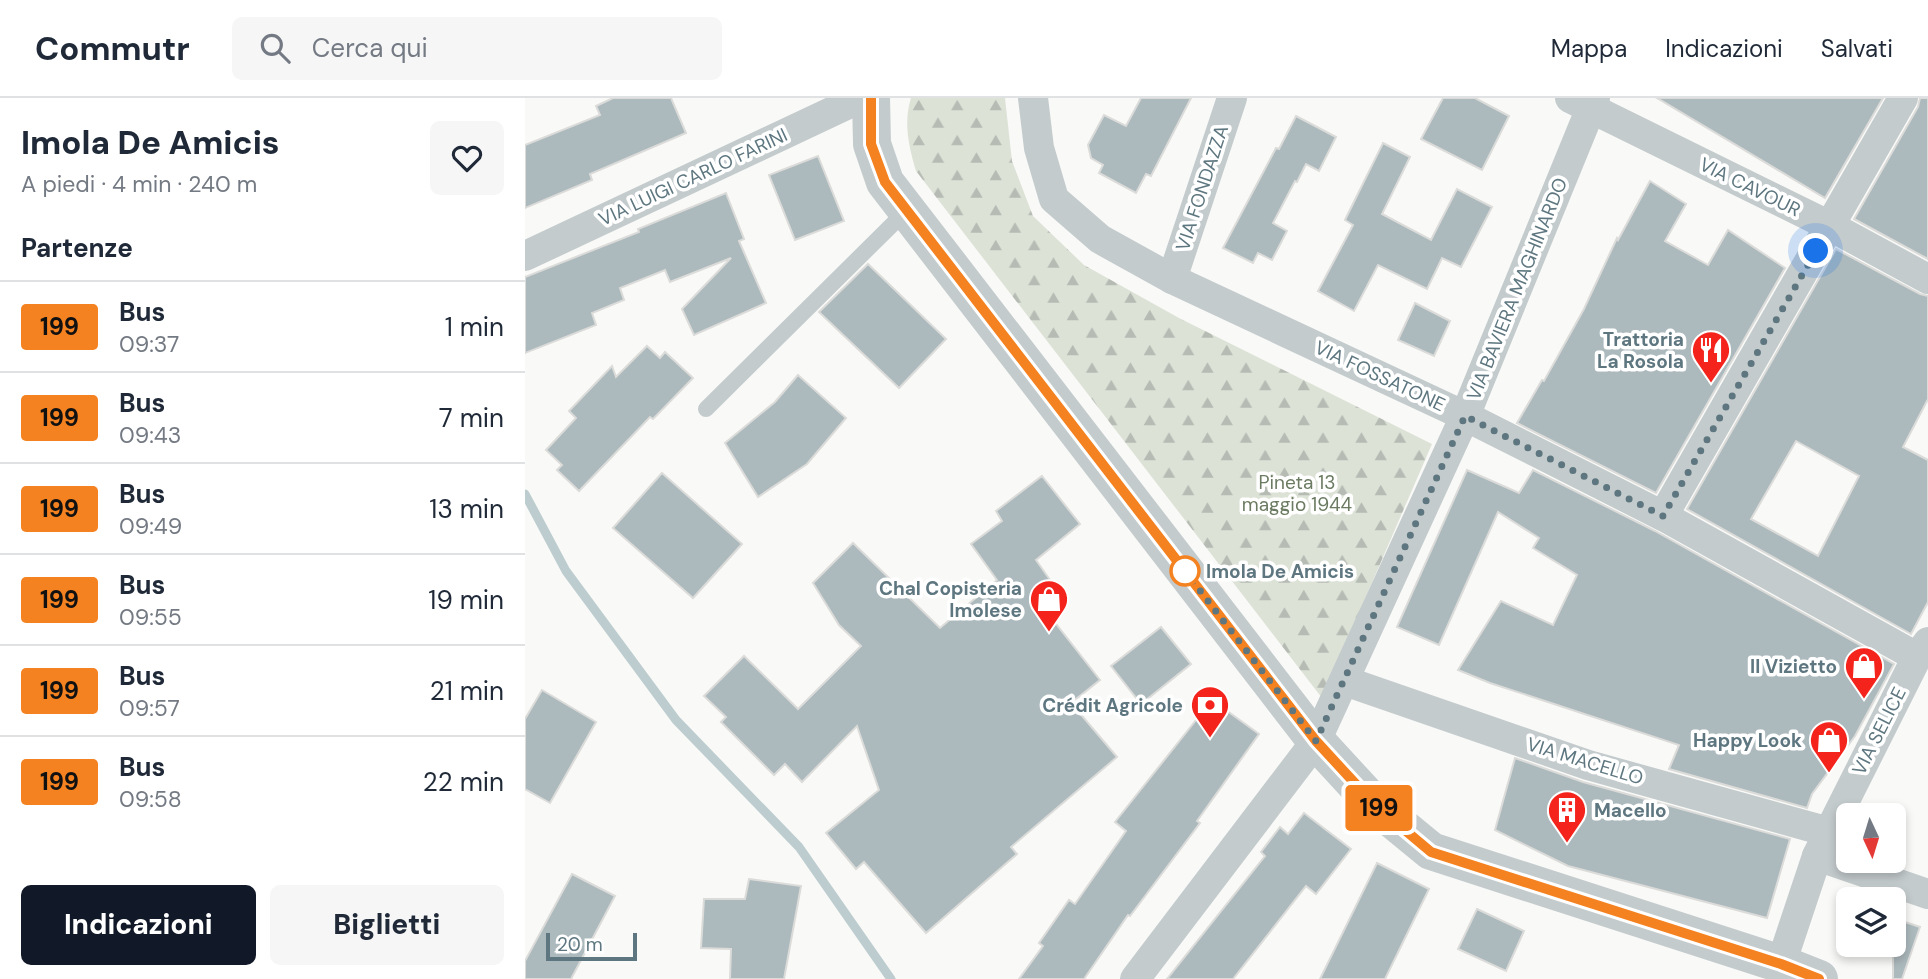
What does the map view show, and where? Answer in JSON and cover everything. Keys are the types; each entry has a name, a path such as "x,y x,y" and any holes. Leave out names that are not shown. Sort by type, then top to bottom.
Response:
{"street":[{"name":"VIA LUIGI CARLO FARINI","path":"525,256 862,98"},
{"path":"871,98 871,144 885,182 1316,741 1375,805 1431,852 1778,972 1819,979"},
{"name":"VIA FOSSATONE","path":"1033,98 1039,148 1054,199 1100,239 1173,279 1465,416 1922,649"},
{"name":"VIA FONDAZZA","path":"1173,279 1232,98"},
{"path":"1663,516 1903,98"},
{"name":"VIA CAVOUR","path":"1585,101 1928,279"},
{"name":"VIA BAVIERA MAGHINARDO","path":"1135,979 1316,741 1465,416 1585,101"},
{"name":"VIA SELICE","path":"1778,972 1823,844 1922,649"},
{"name":"VIA MACELLO","path":"1345,681 1823,844 1928,894"}],"lane":[{"path":"706,409 907,210"}],"green space":[{"name":"Pineta 13 maggio 1944","path":"911,98 1005,98 1012,161 1033,216 1084,265 1179,318 1432,444 1322,698 916,171 907,126"}],"building":[{"path":"613,98 671,98 686,133 590,174 592,180 525,208 525,145 600,115 596,106"},
{"path":"1141,98 1191,98 1151,176 1146,174 1136,193 1099,173 1103,165 1091,158 1088,145 1104,115 1126,126"},
{"path":"1443,98 1475,98 1509,116 1482,170 1421,139"},
{"path":"1657,98 1883,98 1825,198"},
{"path":"1920,98 1928,98 1928,259 1854,219 1918,107"},
{"path":"1296,116 1336,137 1319,171 1306,164 1273,223 1287,231 1272,260 1258,253 1253,263 1223,248"},
{"path":"1383,143 1410,157 1382,214 1431,240 1457,189 1492,207 1461,267 1442,258 1427,289 1378,265 1354,311 1318,291 1353,225 1345,220"},
{"path":"818,156 844,221 795,240 769,175"},
{"path":"1650,181 1686,204 1665,241 1708,265 1728,230 1785,268 1656,493 1517,423 1584,309 1617,238 1618,240"},
{"path":"726,193 744,239 739,241 766,303 694,335 682,309 731,258 670,282 665,270 620,288 624,300 592,313 596,325 525,353 525,277 639,232 638,229"},
{"path":"1836,249 1928,296 1928,399 1903,447 1928,460 1928,602 1911,634 1687,509","holes":["1796,441 1859,476 1818,556 1751,519"]},
{"path":"868,264 946,339 899,388 819,312"},
{"path":"1415,303 1450,321 1434,356 1398,340"},
{"path":"647,346 660,358 665,352 693,378 653,419 650,417 579,491 557,470 562,465 546,450 576,418 569,411 612,366 616,377"},
{"path":"798,375 846,418 807,464 758,497 725,443 775,402"},
{"path":"1467,470 1519,493 1533,470 1655,531 1894,664 1855,736 1812,794 1807,808 1669,769 1679,745 1458,670 1501,601 1553,625 1577,575 1533,548 1539,538 1498,512 1439,645 1397,627"},
{"path":"662,473 742,544 693,598 613,528"},
{"path":"1042,476 1080,524 1036,560 1055,587 1039,602 1100,680 1071,703 1117,757 1011,847 1017,854 926,933 864,862 856,869 826,833 879,790 857,726 802,782 785,764 774,775 721,722 726,717 704,696 744,656 798,709 861,646 839,625 813,583 853,543 940,628 997,580 971,544 1002,521 996,511"},
{"path":"1161,627 1191,664 1141,704 1111,666"},
{"path":"542,690 596,722 550,803 525,789 525,719"},
{"path":"1212,700 1259,734 1197,821 1200,823 1130,916 1128,915 1084,979 1019,979 1043,946 1039,943 1069,900 1075,904 1126,831 1115,822"},
{"name":"Macello","path":"1515,758 1583,782 1790,839 1767,918 1568,866 1495,830"},
{"path":"1304,813 1351,849 1316,894 1306,886 1233,979 1167,979 1265,856 1261,852 1280,827 1288,834"},
{"path":"1377,863 1429,889 1385,979 1320,979"},
{"path":"572,874 615,896 571,979 525,979 525,961"},
{"path":"749,879 801,886 784,979 730,979 731,949 701,948 704,899 745,899"},
{"path":"1477,909 1524,931 1506,971 1458,949"},
{"path":"1906,922 1920,927 1902,979 1893,979 1893,957 1906,957"}],"waterway":[{"path":"525,494 566,571 676,720 799,847 891,979"}],"bus line":[{"name":"199","path":"871,98 871,144 885,182 1316,741 1375,805 1431,852 1781,964 1819,979"}],"place":[{"name":"Trattoria La Rosola","path":"1711,384"},
{"name":"Imola De Amicis","path":"1185,571"},
{"name":"Chal Copisteria Imolese","path":"1049,633"},
{"name":"Il Vizietto","path":"1864,700"},
{"name":"Crédit Agricole","path":"1210,739"},
{"name":"Happy Look","path":"1829,774"},
{"name":"Macello","path":"1567,844"}],"route":[{"path":"1185,571 1316,741 1465,416 1663,516 1816,251"}]}
